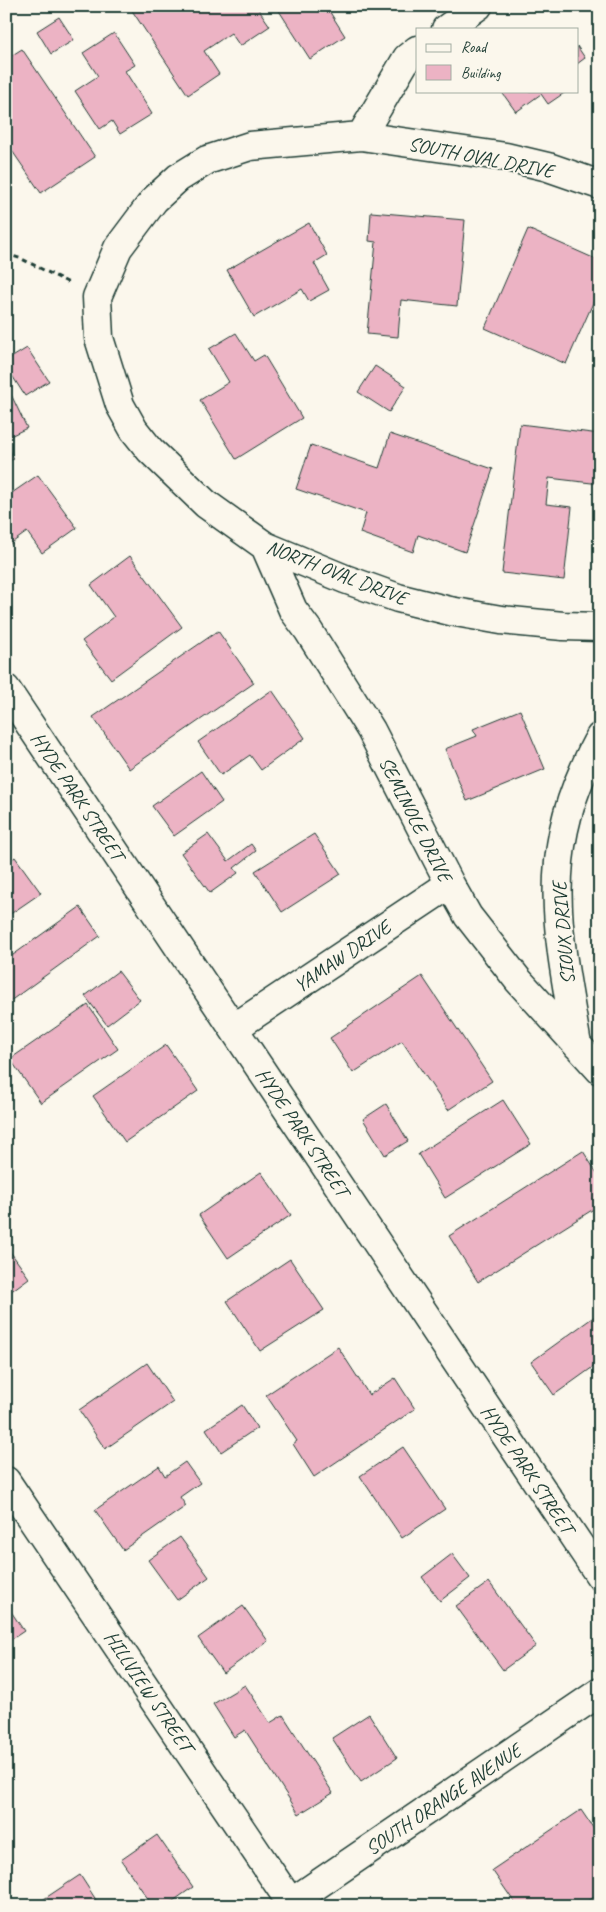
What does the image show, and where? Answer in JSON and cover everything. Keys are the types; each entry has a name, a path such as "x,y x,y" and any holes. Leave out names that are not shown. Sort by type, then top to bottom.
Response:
{"street":[{"path":"447,28 478,6"},
{"path":"361,136 407,58 416,51"},
{"name":"SOUTH OVAL DRIVE","path":"97,297 118,248 154,200 178,178 208,160 250,146 361,136 506,157 548,167 600,185"},
{"name":"NORTH OVAL DRIVE","path":"97,297 99,338 120,404 134,430 150,450 206,504 265,546 345,580 398,598 450,611 501,620 563,626 600,627"},
{"name":"SEMINOLE DRIVE","path":"265,546 294,610 371,730 468,916 518,980 600,1070"},
{"name":"HYDE PARK STREET","path":"6,689 600,1576"},
{"name":"SIOUX DRIVE","path":"577,1045 560,942 557,901 558,869 568,812 576,787 600,737"},
{"name":"YAMAW DRIVE","path":"234,1028 450,884"},
{"name":"HILLVIEW STREET","path":"6,1481 290,1905"},
{"name":"SOUTH ORANGE AVENUE","path":"290,1905 600,1692"}],"path":[{"path":"6,254 22,259 97,297"}],"building":[{"path":"129,6 155,6 158,11 166,6 256,6 270,26 240,46 231,33 204,51 219,74 188,95"},
{"path":"276,6 326,6 345,36 310,59"},
{"path":"59,17 74,40 51,54 37,31"},
{"path":"114,33 135,65 125,71 152,114 120,134 112,121 100,129 75,91 98,76 83,53"},
{"path":"578,48 585,58 578,63"},
{"path":"22,49 95,157 41,193 6,142 6,59"},
{"path":"502,92 566,92 548,104 541,94 516,112"},
{"path":"371,212 465,220 457,306 401,300 398,337 367,334 376,242 369,241"},
{"path":"309,223 327,255 314,263 329,290 309,301 302,289 254,317 227,270"},
{"path":"528,229 600,261 600,287 566,364 485,328"},
{"path":"236,333 254,361 264,355 302,418 236,459 200,400 229,382 209,349"},
{"path":"27,348 49,381 25,396 6,366 6,361"},
{"path":"375,366 406,386 389,412 358,392"},
{"path":"6,384 27,428 6,438"},
{"path":"520,424 600,434 600,484 549,478 546,504 572,507 564,580 502,573"},
{"path":"390,434 493,469 465,552 418,535 413,552 360,533 366,513 296,489 311,445 379,468"},
{"path":"6,442 14,459 6,462"},
{"path":"38,475 77,528 42,553 27,532 6,547 6,497"},
{"path":"130,556 182,627 111,679 82,641 114,617 91,585"},
{"path":"218,631 254,683 129,769 93,717"},
{"path":"272,690 305,738 261,770 250,755 221,775 198,742"},
{"path":"520,710 545,769 467,801 445,749 477,736 473,729"},
{"path":"201,771 222,802 174,836 152,806"},
{"path":"208,834 228,861 251,844 256,851 234,868 238,873 210,893 181,853"},
{"path":"314,834 341,874 282,912 255,871"},
{"path":"15,857 41,893 6,917 6,863"},
{"path":"80,907 100,936 6,1004 6,960"},
{"path":"118,971 140,1000 107,1025 85,996"},
{"path":"422,976 492,1081 448,1110 402,1041 353,1073 330,1038"},
{"path":"88,1005 118,1049 41,1103 10,1059"},
{"path":"166,1045 198,1091 125,1142 93,1096"},
{"path":"503,1100 531,1144 445,1198 418,1154"},
{"path":"386,1104 408,1141 385,1155 363,1119"},
{"path":"583,1151 600,1178 600,1205 478,1282 449,1236"},
{"path":"261,1172 291,1215 228,1258 199,1215"},
{"path":"9,1250 29,1278 6,1295 6,1252"},
{"path":"290,1259 324,1310 260,1351 227,1301"},
{"path":"595,1316 600,1322 600,1362 554,1395 531,1362"},
{"path":"338,1347 369,1395 395,1378 415,1409 314,1477 293,1444 297,1441 266,1395"},
{"path":"147,1363 173,1402 105,1449 79,1410"},
{"path":"242,1405 257,1428 221,1452 206,1429"},
{"path":"403,1447 445,1509 402,1538 360,1476"},
{"path":"185,1462 200,1483 180,1497 186,1506 123,1550 95,1510 159,1466 165,1476"},
{"path":"180,1537 209,1577 177,1600 148,1560"},
{"path":"452,1554 470,1578 440,1601 422,1577"},
{"path":"489,1582 536,1646 503,1670 456,1606"},
{"path":"6,1604 24,1631 6,1643"},
{"path":"243,1606 268,1641 223,1673 198,1638"},
{"path":"245,1685 270,1723 283,1715 333,1793 299,1814 245,1730 234,1737 213,1704"},
{"path":"369,1714 397,1758 361,1782 332,1738"},
{"path":"581,1810 600,1838 600,1893 581,1906 517,1906 492,1870"},
{"path":"157,1835 193,1887 166,1906 153,1906 121,1860"},
{"path":"80,1875 100,1906 40,1906 38,1903"}]}
